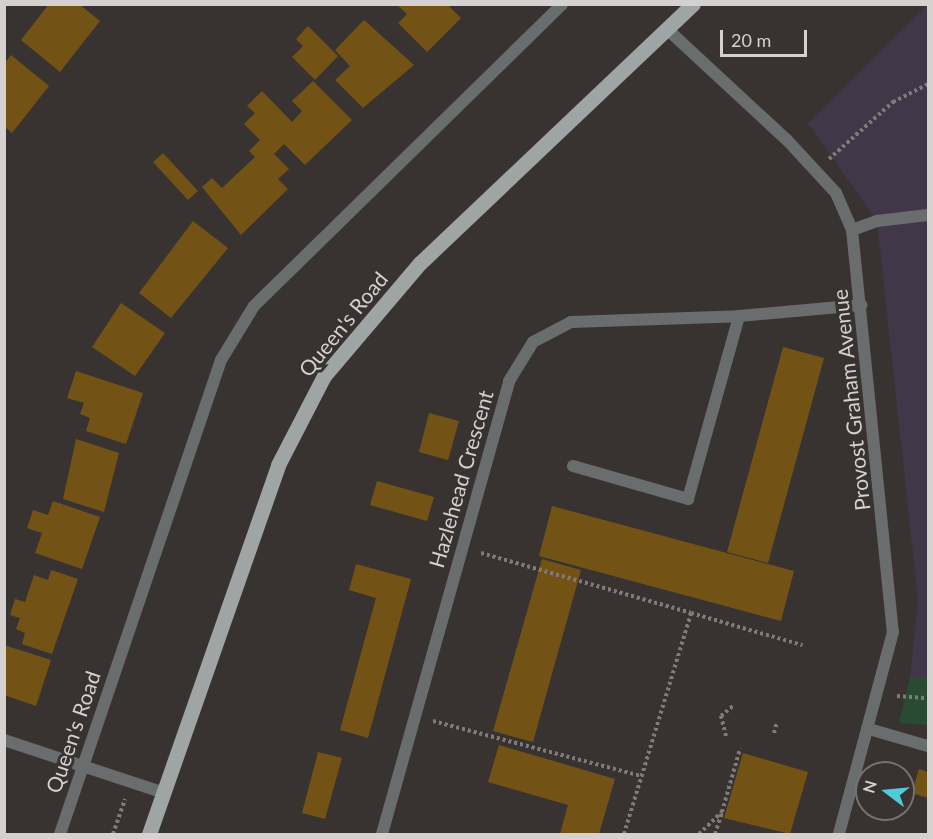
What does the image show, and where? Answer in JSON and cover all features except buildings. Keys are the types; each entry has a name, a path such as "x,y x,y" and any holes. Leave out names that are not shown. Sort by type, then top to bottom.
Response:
{"main road":[{"name":"Queen's Road","path":"149,834 278,465 324,376 420,263 693,4"}],"street":[{"name":"Queen's Road","path":"60,834 221,360 254,306 562,4"},
{"name":"Provost Graham Avenue","path":"667,29 815,171 836,194 852,230 862,304 893,632 879,696 839,834"},
{"path":"852,230 877,221 928,215"},
{"name":"Hazlehead Crescent","path":"382,834 509,381 533,342 571,322 739,316 862,304"},
{"path":"573,466 688,499 739,316"},
{"path":"869,729 928,746"},
{"path":"4,740 164,793"}],"path":[{"path":"815,171 893,102 928,84"},
{"path":"462,548 802,645"},
{"path":"624,834 691,613"},
{"path":"879,696 928,698"},
{"path":"726,736 721,717 734,705"},
{"path":"415,716 641,776"},
{"path":"774,733 777,722"},
{"path":"715,834 740,749"},
{"path":"113,834 131,782"},
{"path":"699,834 722,812"}],"shaded area":[{"path":"928,5 928,677 910,677 918,600 877,221 808,123"}],"green space":[{"path":"910,677 928,677 928,725 899,723"}]}
